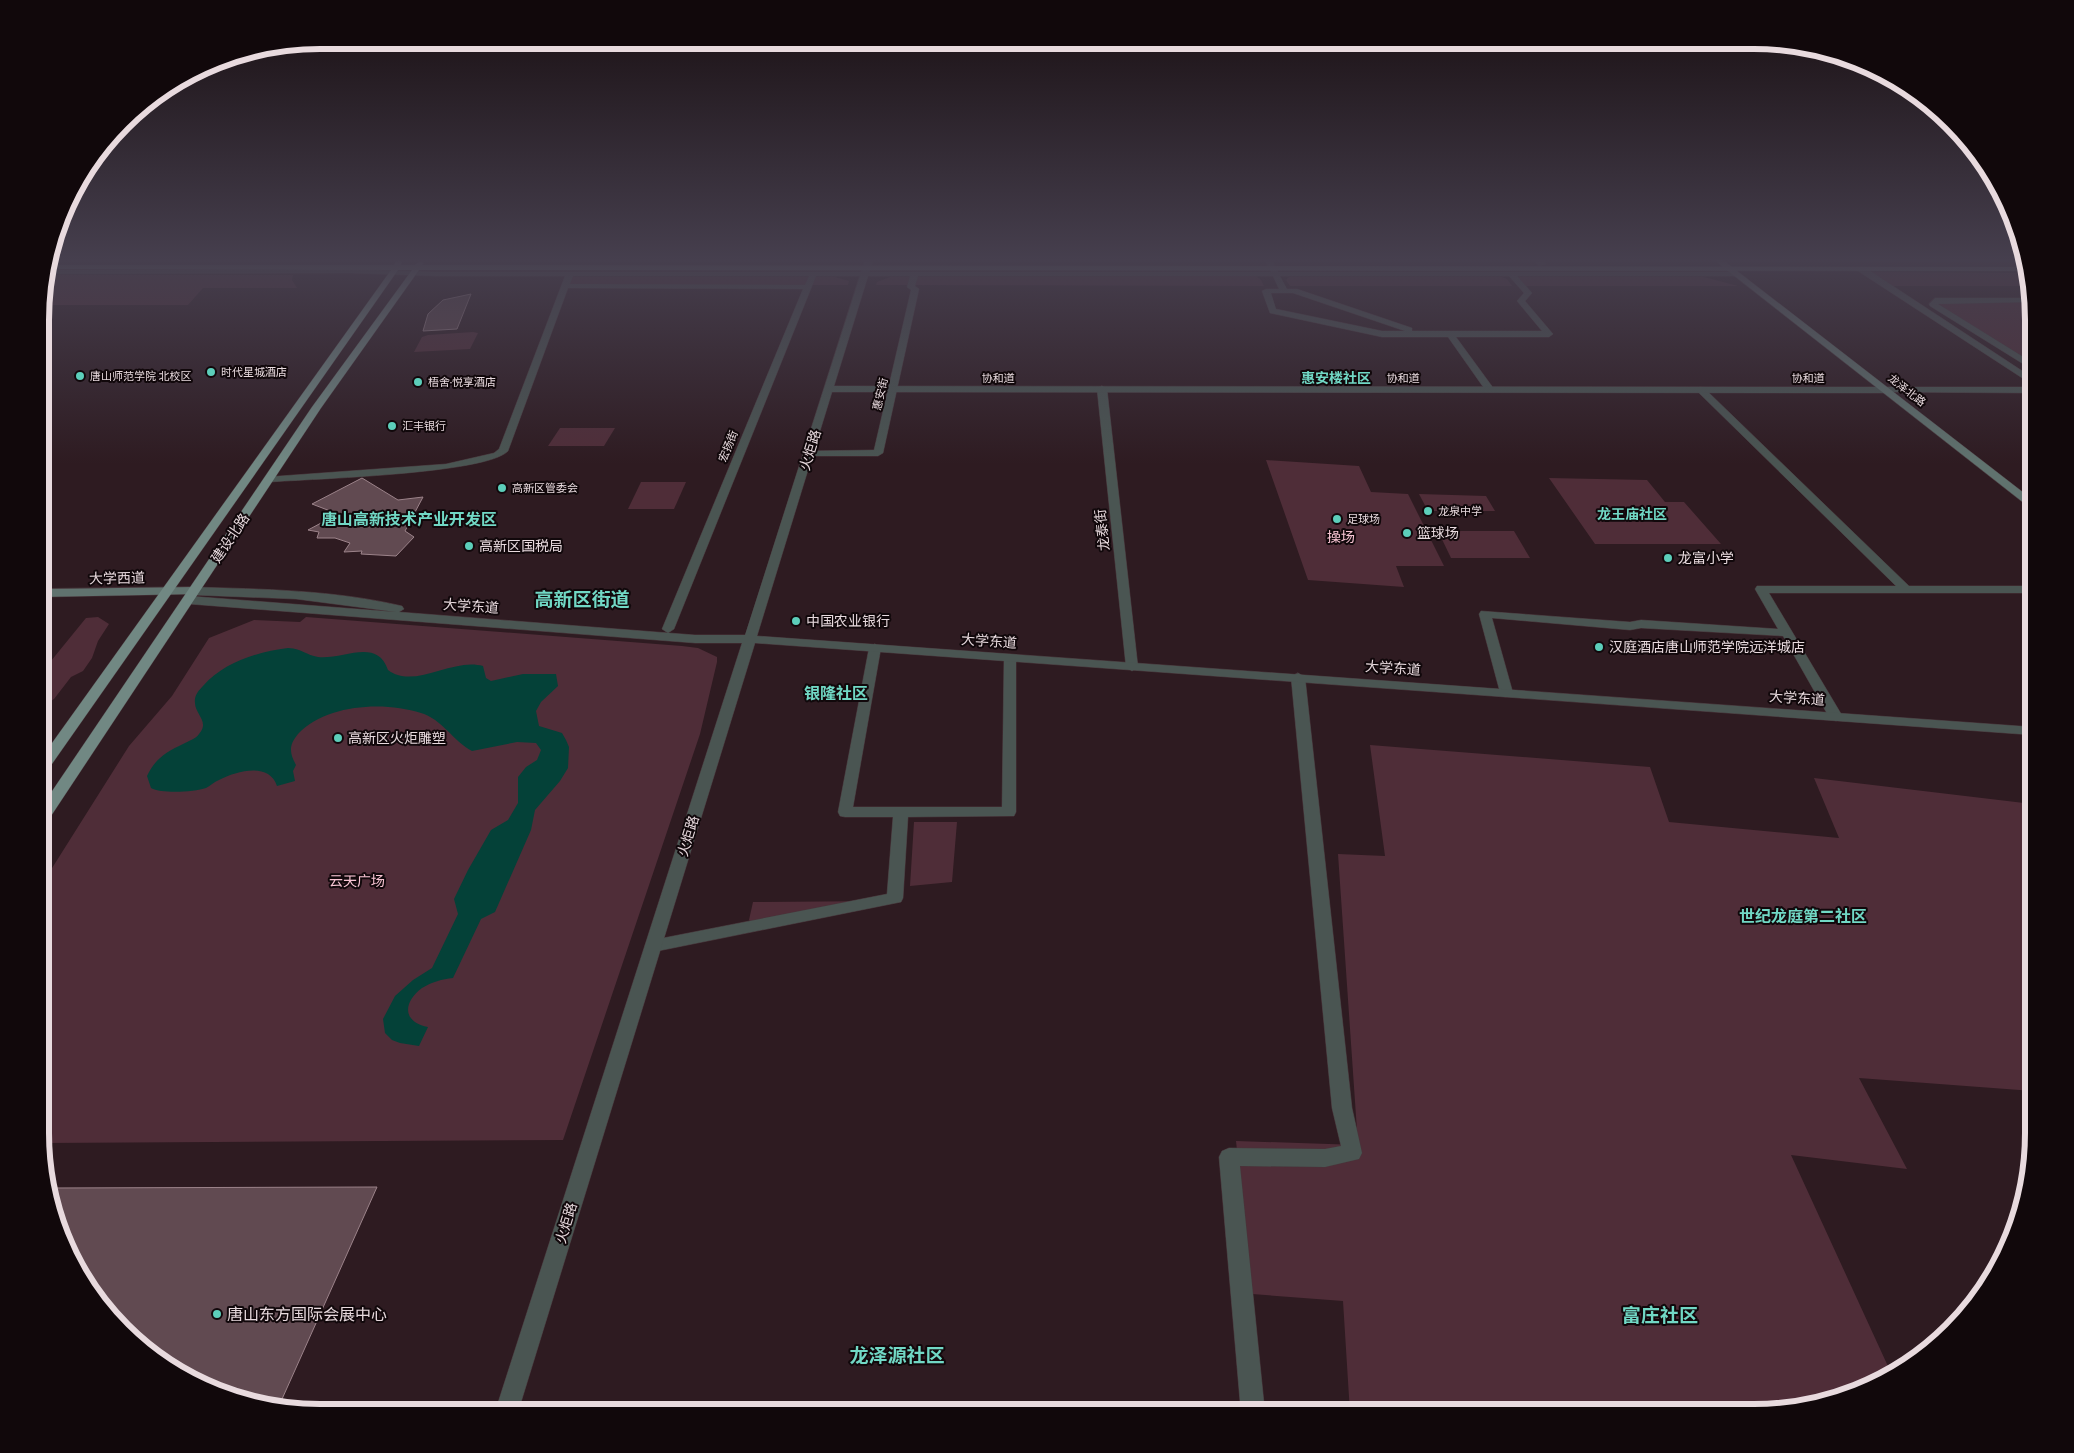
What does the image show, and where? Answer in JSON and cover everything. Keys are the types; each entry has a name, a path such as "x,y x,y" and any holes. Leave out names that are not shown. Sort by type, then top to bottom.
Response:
{"main road":[{"name":"建设北路","path":"49,758 353,328"},
{"name":"建设北路","path":"49,808 318,407 374,328"},
{"name":"龙泽北路","path":"1807,328 2025,499"},
{"name":"龙泽北路","path":"1813,328 2025,488"},
{"name":"大学西道","path":"49,593 163,596"},
{"name":"大学西道","path":"49,600 191,595"}],"street":[{"path":"270,480 446,467 497,455 503,451 549,328"},
{"name":"宏扬街","path":"668,629 791,328"},
{"name":"火炬路","path":"509,1404 848,328"},
{"name":"惠安街","path":"809,452 878,453 906,328"},
{"path":"1353,328 1382,334 1549,334 1544,328"},
{"path":"1402,328 1420,334"},
{"path":"1951,328 2025,377"},
{"path":"1971,328 2025,362"},
{"path":"1450,334 1489,390"},
{"name":"协和道","path":"829,389 2025,390"},
{"name":"龙泰街","path":"1102,389 1132,667"},
{"path":"1701,390 1906,590"},
{"path":"1836,717 1761,589 2025,590"},
{"name":"大学东道","path":"191,595 231,591 345,599 415,612 668,629 722,634 750,639"},
{"name":"大学东道","path":"191,595 685,638 750,639 2025,730"},
{"path":"1506,694 1485,614 1630,626 1641,624 1787,633"},
{"path":"874,648 845,812 1008,812 1010,658"},
{"path":"1252,1404 1229,1157 1325,1158 1352,1154 1342,1108 1298,677"},
{"path":"653,946 894,898 901,812"}],"green space":[{"path":"1976,328 2025,328 2025,358"},
{"path":"478,333 470,349 414,352 422,337"},
{"path":"560,428 615,428 604,446 548,446"},
{"name":"操场","path":"1266,460 1359,466 1371,492 1408,494 1444,566 1396,566 1404,587 1308,580"},
{"path":"1549,478 1647,480 1665,502 1684,502 1721,544 1595,544"},
{"path":"641,482 686,482 674,509 628,509"},
{"path":"1419,494 1486,496 1495,511 1428,511"},
{"path":"1438,531 1514,531 1530,558 1451,558"},
{"path":"98,617 109,624 98,641 92,658 83,671 71,677 54,699 49,702 49,663 86,618"},
{"name":"云天广场","path":"306,617 682,646 698,648 717,657 700,734 563,1140 49,1143 49,873 129,746 172,696 209,638 254,620 300,622"},
{"path":"1370,745 1650,767 1669,822 1839,838 1814,778 2024,803 2025,1090 1859,1078 1907,1169 1791,1155 1889,1368 1841,1390 1807,1399 1772,1404 1349,1404 1343,1301 1252,1294 1236,1141 1358,1145 1338,854 1385,856"},
{"path":"914,822 957,822 952,882 910,886"},
{"path":"885,901 753,925 749,920 753,902"}],"shaded area":[{"path":"288,648 318,657 368,652 376,654 383,660 388,670 398,675 410,677 471,664 483,666 486,678 491,681 523,674 556,674 558,686 541,702 536,711 539,726 562,733 566,740 569,747 568,768 560,781 535,810 531,830 495,912 481,919 453,978 437,981 422,988 411,999 408,1011 413,1021 428,1027 419,1046 392,1040 385,1033 383,1019 395,996 413,980 432,968 458,914 454,899 468,870 491,830 508,820 518,803 518,777 526,767 537,760 541,750 536,743 517,742 472,751 428,716 406,709 373,706 339,711 324,716 298,734 291,749 296,765 293,771 295,781 277,786 273,778 267,774 260,771 252,771 226,777 201,789 170,792 151,788 147,776 157,761 171,750 198,736 202,730 203,722 196,707 195,698 203,686 231,664 253,655"}],"building":[{"path":"424,328 457,328 457,329 423,331"},
{"path":"362,478 398,500 423,497 405,531 414,537 396,556 361,554 362,551 344,552 350,543 335,538 317,538 319,532 308,530 338,514 312,504"},
{"name":"唐山东方国际会展中心","path":"377,1187 281,1401 250,1395 216,1384 169,1359 128,1325 94,1284 85,1269 69,1237 54,1188"}],"place":[{"name":"时代星城酒店","path":"211,372"},
{"name":"唐山师范学院 北校区","path":"80,376"},
{"name":"梧舍·悦享酒店","path":"418,382"},
{"name":"汇丰银行","path":"392,426"},
{"name":"高新区管委会","path":"502,488"},
{"name":"龙泉中学","path":"1428,511"},
{"name":"足球场","path":"1337,519"},
{"name":"篮球场","path":"1407,533"},
{"name":"高新区国税局","path":"469,546"},
{"name":"龙富小学","path":"1668,558"},
{"name":"中国农业银行","path":"796,621"},
{"name":"汉庭酒店唐山师范学院远洋城店","path":"1599,647"},
{"name":"高新区火炬雕塑","path":"338,738"},
{"name":"唐山东方国际会展中心","path":"217,1314"}],"district":[{"name":"惠安楼社区","path":"1336,378"},
{"name":"龙王庙社区","path":"1632,514"},
{"name":"唐山高新技术产业开发区","path":"409,519"},
{"name":"高新区街道","path":"582,599"},
{"name":"银隆社区","path":"836,693"},
{"name":"世纪龙庭第二社区","path":"1803,916"},
{"name":"富庄社区","path":"1660,1315"},
{"name":"龙泽源社区","path":"897,1355"}]}
